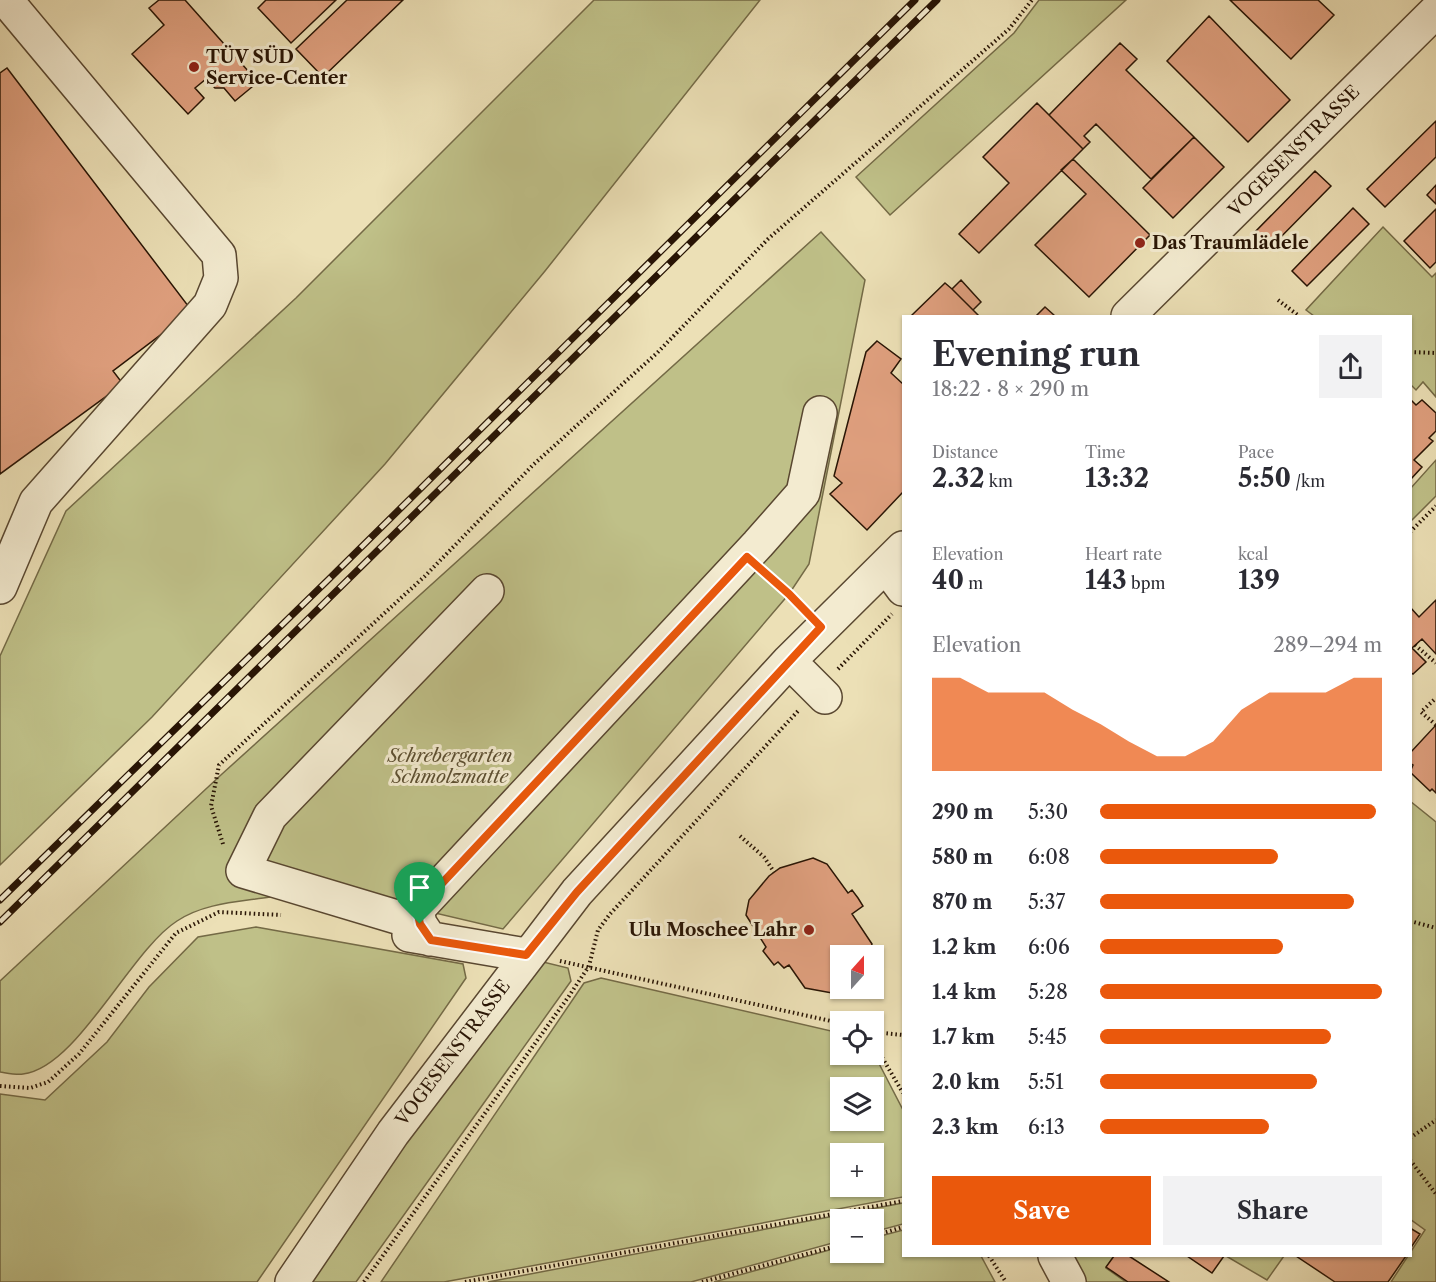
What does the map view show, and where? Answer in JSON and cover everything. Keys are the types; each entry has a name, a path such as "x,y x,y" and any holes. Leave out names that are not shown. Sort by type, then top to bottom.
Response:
{"street":[{"path":"0,587 36,502 210,305 222,278 219,255 8,4"},
{"name":"VOGESENSTRASSE","path":"1129,315 1436,11"},
{"path":"426,932 417,910 747,557 803,493 820,413"},
{"name":"VOGESENSTRASSE","path":"291,1282 393,1133 526,955 577,892 821,627 897,578"},
{"path":"487,591 270,816 243,871 426,932 526,955"},
{"path":"789,661 822,693"},
{"path":"387,930 426,932"},
{"path":"1056,1257 1069,1282"}],"path":[{"path":"243,871 223,844 211,806 219,765 424,576 533,465 657,352 768,239 1009,29 1032,0"},
{"path":"1278,300 1298,315"},
{"path":"1412,352 1436,353"},
{"path":"1412,529 1436,506"},
{"path":"747,557 789,594 821,627"},
{"path":"364,1282 589,966 598,930 610,914 822,693 897,578"},
{"path":"1415,645 1436,663"},
{"path":"1436,698 1421,712 1436,725"},
{"path":"740,836 764,857 774,872"},
{"path":"0,1086 30,1088 48,1082 79,1054 176,933 219,912 283,915"},
{"path":"1412,922 1436,928"},
{"path":"589,966 830,1021"},
{"path":"884,1033 902,1035"},
{"path":"884,1061 902,1092"},
{"path":"1412,1137 1436,1120"},
{"path":"1412,1163 1436,1194"},
{"path":"465,1282 902,1201"},
{"path":"884,1233 902,1227"},
{"path":"702,1282 830,1248"},
{"path":"990,1257 1006,1282"}],"green space":[{"path":"594,0 760,0 545,271 385,464 152,717 0,865 0,656 66,511 296,298"},
{"path":"1039,0 1126,0 890,215 856,177 1014,33"},
{"path":"1383,227 1432,277 1436,273 1436,397 1423,382 1416,390 1412,386 1412,315 1313,315 1306,310"},
{"name":"Schrebergarten Schmolzmatte","path":"821,232 865,280 809,564 789,594 503,929 273,875 270,897 198,910 177,921 159,936 83,1031 63,1052 43,1067 23,1074 0,1072 0,981 222,774"},
{"path":"1436,460 1436,496 1412,520 1412,487"},
{"path":"1412,803 1436,822 1436,1282 1391,1282 1407,1257 1412,1257 1412,1250 1425,1230 1412,1220"},
{"path":"256,927 463,964 466,978 257,1282 0,1282 0,1094 45,1100 107,1042 149,987 198,937"},
{"path":"539,961 568,968 571,981 356,1282 307,1282 404,1141"},
{"path":"601,978 830,1031 830,1065 880,1065 902,1108 902,1197 444,1282 381,1282 584,983"},
{"path":"902,1203 902,1224 884,1229 884,1209 871,1209"},
{"path":"830,1217 830,1244 691,1282 488,1282"},
{"path":"902,1230 902,1257 982,1257 995,1282 714,1282 830,1250 830,1263 884,1263 884,1235"},
{"path":"1069,1257 1113,1257 1106,1268 1126,1282 1081,1282"},
{"path":"1228,1257 1283,1257 1267,1280"}],"building":[{"name":"TÜV SÜD Service-Center","path":"159,0 185,0 258,82 235,101 224,88 215,88 206,79 195,88 204,98 188,114 132,54 164,25 149,8"},
{"path":"266,0 336,0 291,43 258,8"},
{"path":"347,0 403,0 323,77 296,49"},
{"path":"1230,0 1318,0 1334,15 1291,59"},
{"path":"1209,16 1290,100 1248,142 1167,61"},
{"path":"1120,43 1137,59 1126,70 1194,137 1151,179 1096,124 1084,136 1090,142 1083,149 1049,115"},
{"path":"7,68 192,311 113,371 123,384 0,474 0,73"},
{"path":"1037,103 1083,149 979,253 959,234 1009,183 983,157"},
{"path":"1436,121 1436,157 1385,207 1367,189"},
{"path":"1194,137 1224,167 1173,218 1143,188"},
{"path":"1073,159 1150,235 1089,297 1035,245 1086,194 1061,170"},
{"path":"1315,171 1331,186 1268,250 1252,235"},
{"path":"1436,185 1436,204 1427,195"},
{"path":"1353,208 1369,224 1307,286 1292,271"},
{"path":"1436,209 1436,262 1430,268 1404,241"},
{"path":"961,280 981,302 973,310 952,289"},
{"path":"945,283 978,315 912,315"},
{"path":"1045,307 1054,315 1037,315"},
{"path":"877,341 901,359 891,373 902,383 902,493 867,530 830,494 842,483 834,476 866,352"},
{"path":"1422,400 1436,413 1436,431 1429,438 1433,441 1414,460 1422,467 1412,478 1412,401 1416,405"},
{"path":"1436,600 1436,654 1422,639 1412,648 1412,609 1419,617"},
{"path":"1412,648 1426,662 1412,673"},
{"path":"1436,725 1436,793 1432,789 1430,791 1412,774 1412,751"},
{"name":"Ulu Moschee Lahr","path":"813,858 827,864 848,893 852,890 863,906 852,914 872,945 830,945 830,993 805,988 789,965 784,968 778,962 774,965 763,951 766,947 746,915 749,900 769,876 780,868"},
{"path":"1412,1229 1420,1234 1412,1246"},
{"path":"1113,1257 1131,1257 1169,1282 1128,1282 1106,1267"},
{"path":"1188,1257 1223,1257 1212,1273"},
{"path":"1298,1257 1405,1257 1388,1282 1335,1282"}],"railway":[{"path":"0,900 329,579 915,0"},
{"path":"0,922 937,0"}],"place":[{"name":"TÜV SÜD Service-Center","path":"194,67"},
{"name":"Das Traumlädele","path":"1140,243"},
{"name":"Ulu Moschee Lahr","path":"809,930"}],"route":[{"path":"747,557 789,594 821,627 577,892 526,955 431,940 420,924 417,910 747,557"}]}
